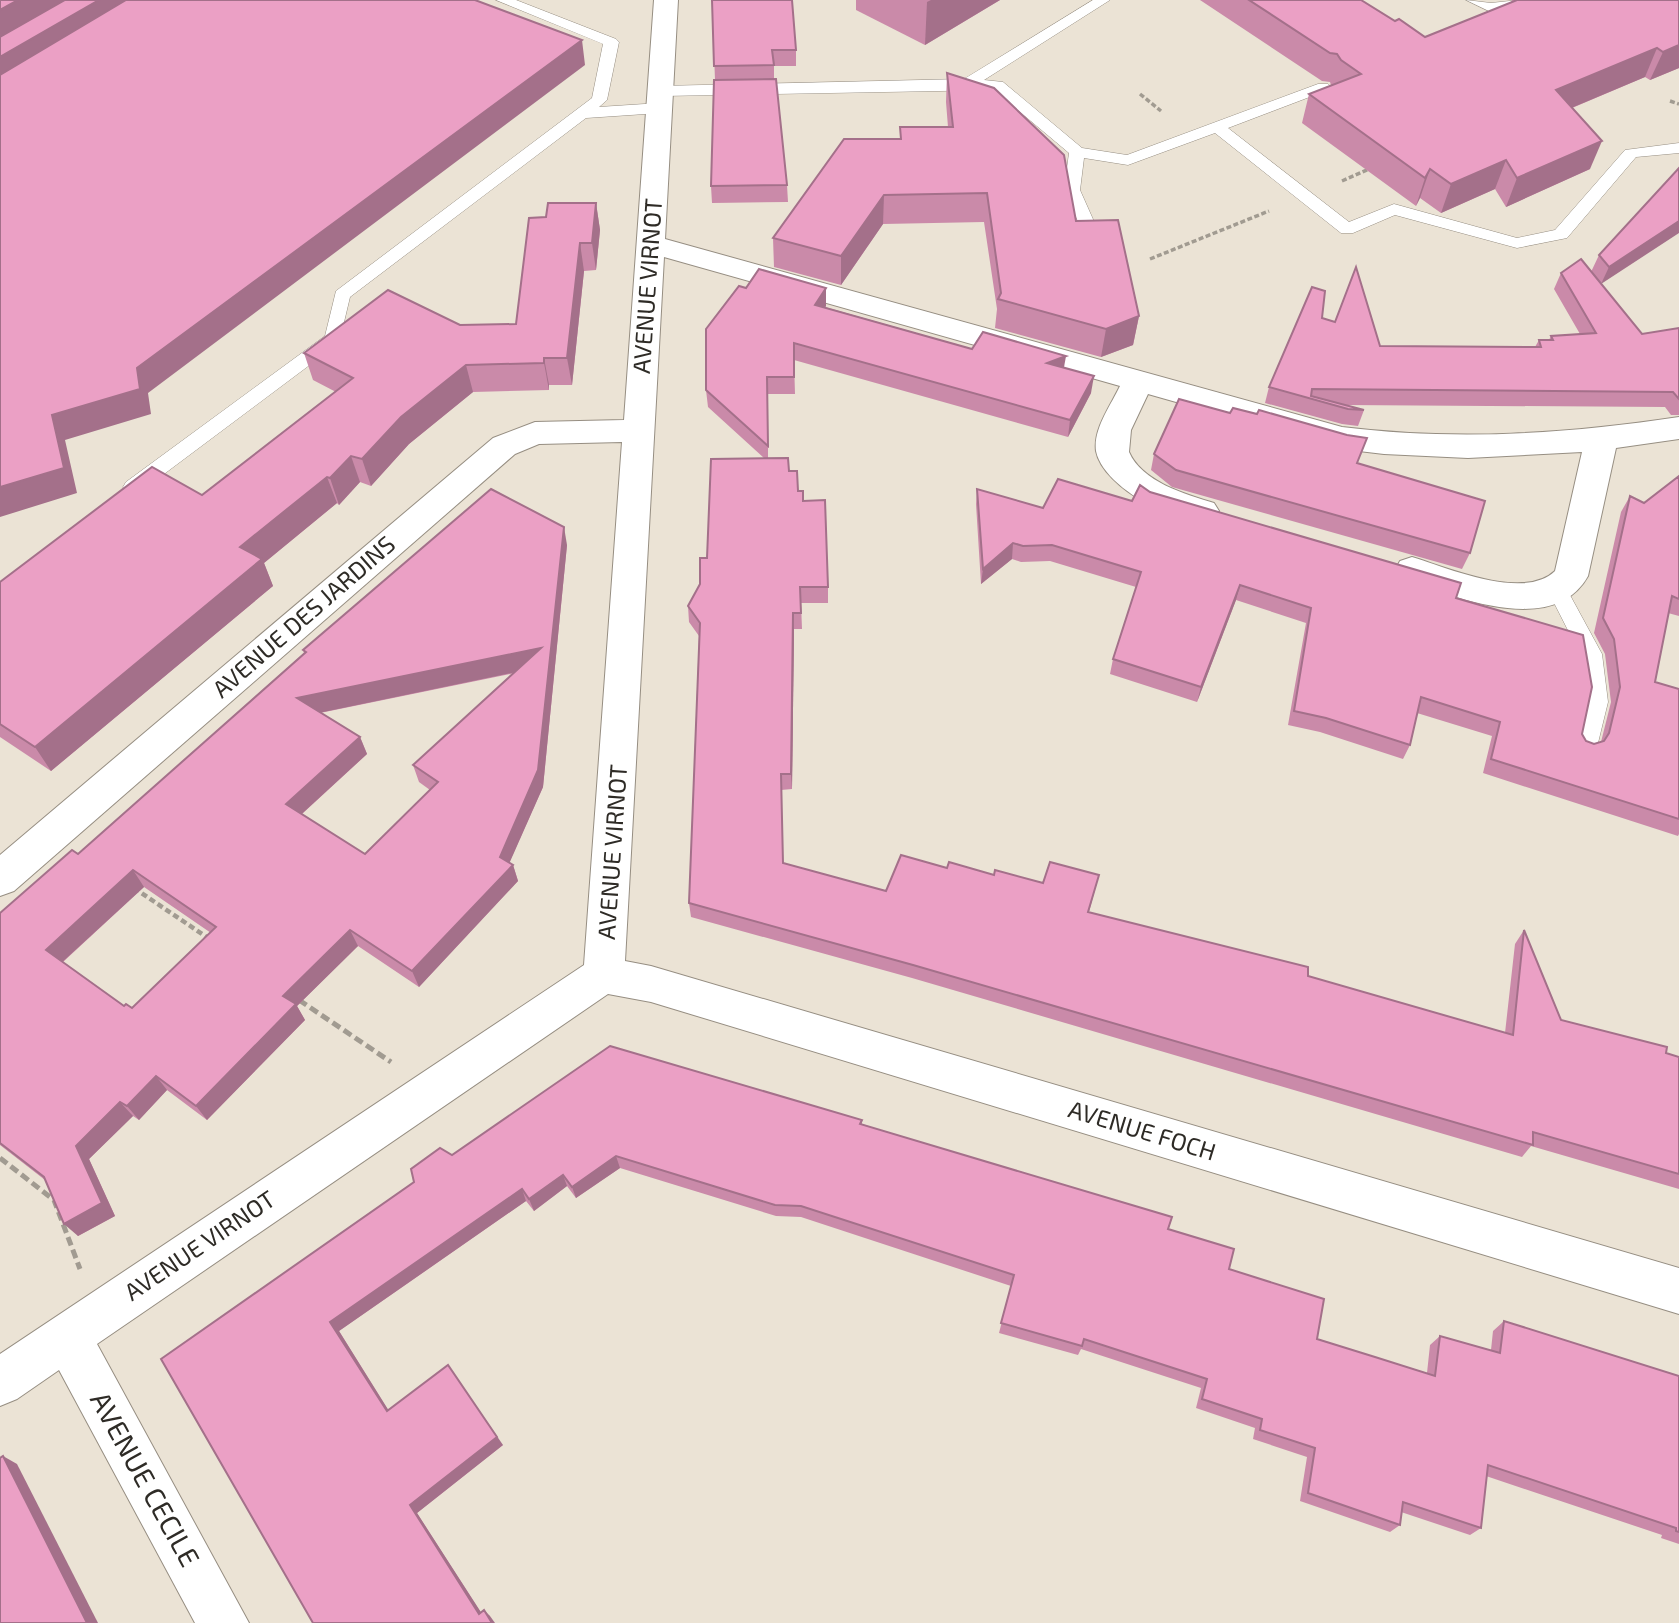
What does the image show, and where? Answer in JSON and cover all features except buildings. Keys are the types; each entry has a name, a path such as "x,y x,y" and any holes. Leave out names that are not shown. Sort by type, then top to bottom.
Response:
{"street":[{"name":"AVENUE VIRNOT","path":"0,1382 603,975 666,2"},
{"path":"650,244 1138,383 1342,438 1381,444 1466,446 1601,441 1679,428"},
{"path":"1138,383 1113,438 1112,450 1118,465 1136,482 1159,497 1225,518"},
{"name":"AVENUE DES JARDINS","path":"0,879 504,446 535,433 639,430"},
{"path":"1385,563 1491,593 1522,597 1557,589 1571,576 1601,441"},
{"name":"AVENUE FOCH","path":"603,975 651,984 1679,1291"},
{"name":"AVENUE CECILE","path":"82,1326 223,1623"}],"lane":[{"path":"122,496 333,340 342,295 599,100 611,42 503,0"},
{"path":"967,85 1103,0"},
{"path":"1473,0 1491,8 1512,0"},
{"path":"583,113 660,99 998,85 1077,152 1128,160 1322,87"},
{"path":"1216,126 1347,229 1394,209 1517,243 1560,234 1631,153 1679,148"},
{"path":"1077,152 1069,179 1075,203 1088,226"},
{"path":"1557,589 1591,653 1597,702 1586,747"}],"path":[{"path":"1670,101 1679,104"},
{"path":"133,888 214,942"},
{"path":"294,996 432,1090"},
{"path":"0,1158 54,1200 82,1326"}]}
